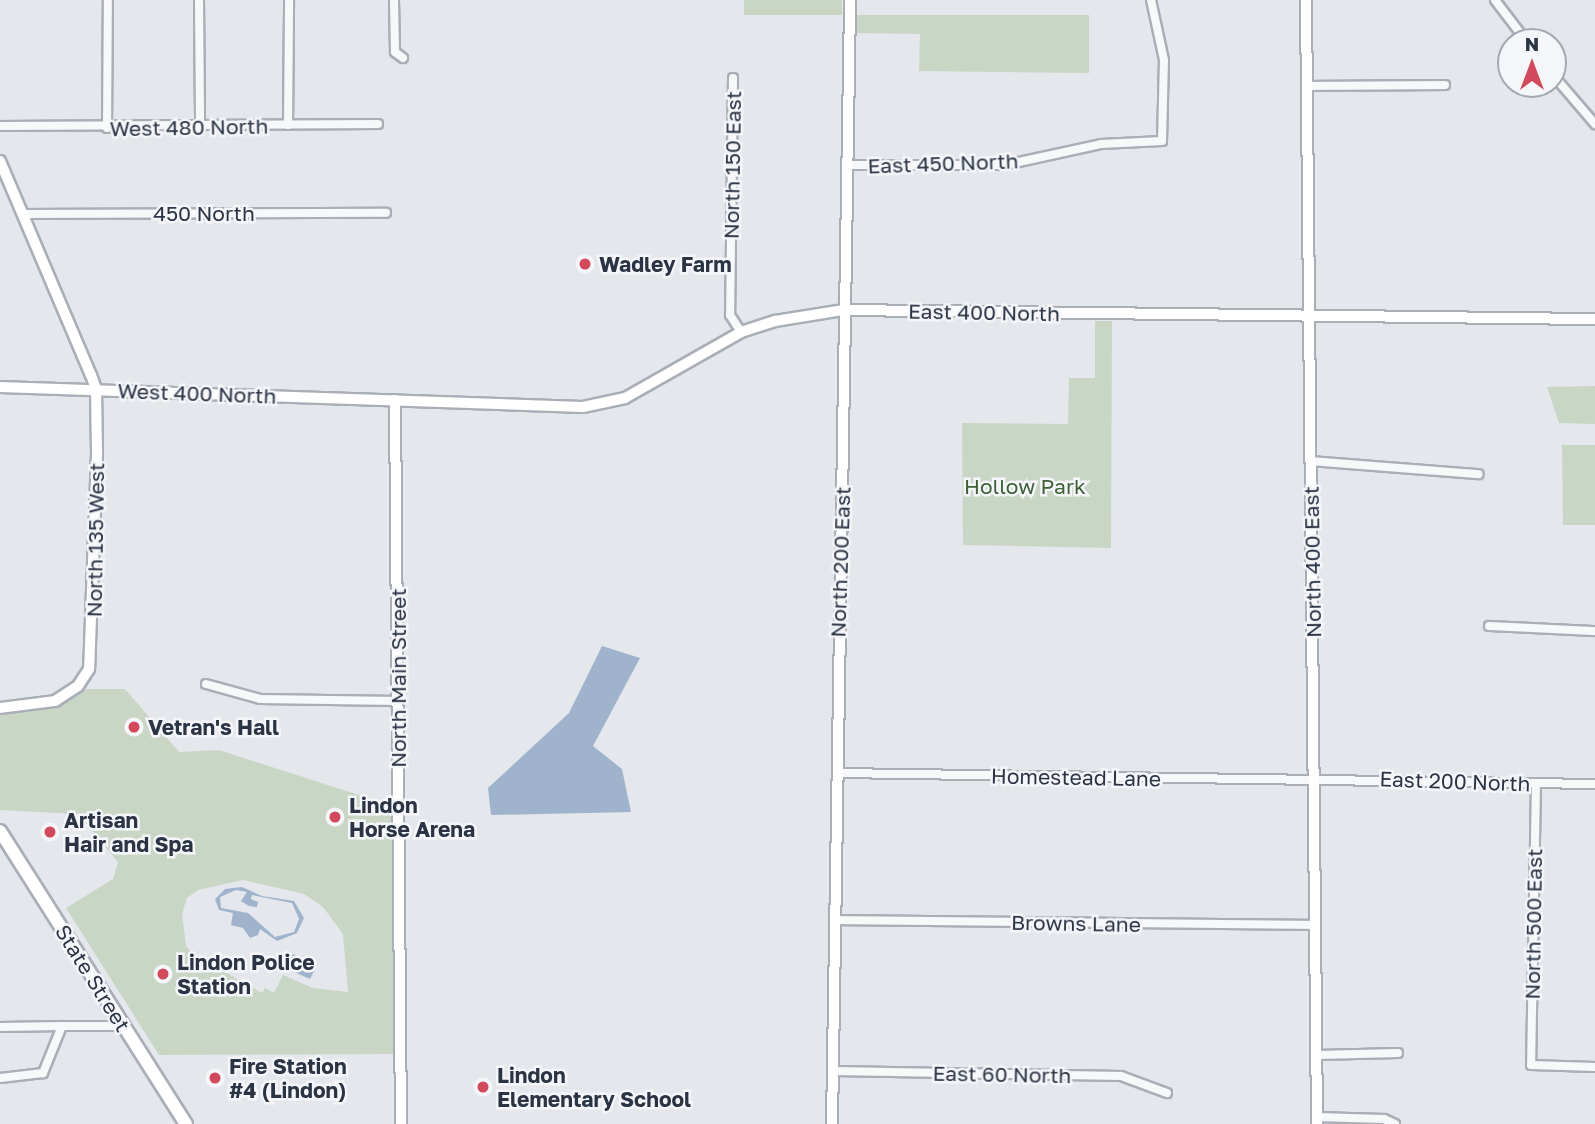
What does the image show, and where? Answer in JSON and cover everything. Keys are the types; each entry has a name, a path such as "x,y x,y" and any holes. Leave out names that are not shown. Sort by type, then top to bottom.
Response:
{"main road":[{"name":"State Street","path":"0,831 186,1124"}],"street":[{"path":"107,128 108,0"},
{"path":"200,0 200,127"},
{"path":"288,125 289,0"},
{"path":"394,0 395,52 403,58"},
{"name":"North 200 East","path":"832,1124 850,0"},
{"name":"East 450 North","path":"849,165 1005,165 1101,144 1162,141 1164,60 1151,0"},
{"name":"North 400 East","path":"1306,0 1317,1120"},
{"path":"1495,0 1517,28"},
{"name":"North 150 East","path":"733,78 730,315 741,332"},
{"path":"1307,86 1445,85"},
{"path":"1567,91 1595,124"},
{"name":"West 480 North","path":"0,126 107,128 378,124"},
{"path":"0,161 96,390"},
{"name":"450 North","path":"22,214 386,213"},
{"name":"East 400 North","path":"395,400 583,407 625,398 741,332 775,321 844,310 1595,320"},
{"name":"West 400 North","path":"0,387 395,400"},
{"name":"North 135 West","path":"0,708 45,706 78,686 89,669 92,651 96,390"},
{"name":"North Main Street","path":"395,400 401,1124"},
{"path":"1311,461 1478,474"},
{"path":"1489,626 1595,631"},
{"path":"206,684 260,699 398,701"},
{"name":"Homestead Lane","path":"837,774 1315,777"},
{"name":"East 200 North","path":"1315,777 1595,784"},
{"name":"North 500 East","path":"1536,783 1531,1065 1595,1067"},
{"name":"Browns Lane","path":"835,920 1316,925"},
{"path":"0,1079 43,1073 62,1026"},
{"path":"0,1027 123,1026"},
{"path":"1317,1055 1398,1053"},
{"name":"East 60 North","path":"834,1071 1121,1076 1167,1093"},
{"path":"1317,1120 1384,1119 1395,1124"}],"green space":[{"path":"744,0 842,0 842,15 744,15"},
{"path":"857,15 1089,15 1089,73 919,71 920,34 857,33"},
{"name":"Hollow Park","path":"1095,321 1112,321 1111,548 963,545 962,423 1068,424 1069,378 1095,378"},
{"path":"1595,386 1595,424 1559,423 1547,387"},
{"path":"1562,445 1595,445 1595,525 1563,525"},
{"path":"79,689 125,689 179,752 219,750 399,808 401,1054 159,1055 66,908 113,879 118,862 78,814 0,810 0,712 47,709","holes":["243,880 304,894 323,907 343,934 348,992 313,988 283,975 274,993 265,988 262,993 193,954 186,946 182,914 187,898 198,890"]}],"water":[{"path":"602,646 640,658 593,746 622,769 631,812 491,815 488,788 569,713"},
{"path":"242,887 262,896 294,901 304,918 297,933 277,941 260,929 258,935 250,938 243,928 231,925 233,913 219,910 215,899 225,889","holes":["236,890 247,892 241,901 249,906 257,907 258,902 251,899 252,895 292,903 299,919 294,932 275,937 248,913 221,908 220,897"]},
{"path":"293,954 317,965 310,979 287,969"}],"place":[{"name":"Wadley Farm","path":"585,264"},
{"name":"Vetran's Hall","path":"134,727"},
{"name":"Lindon Horse Arena","path":"335,817"},
{"name":"Artisan Hair and Spa","path":"50,832"},
{"name":"Lindon Police Station","path":"163,974"},
{"name":"Fire Station #4 (Lindon)","path":"215,1078"},
{"name":"Lindon Elementary School","path":"483,1087"}]}
